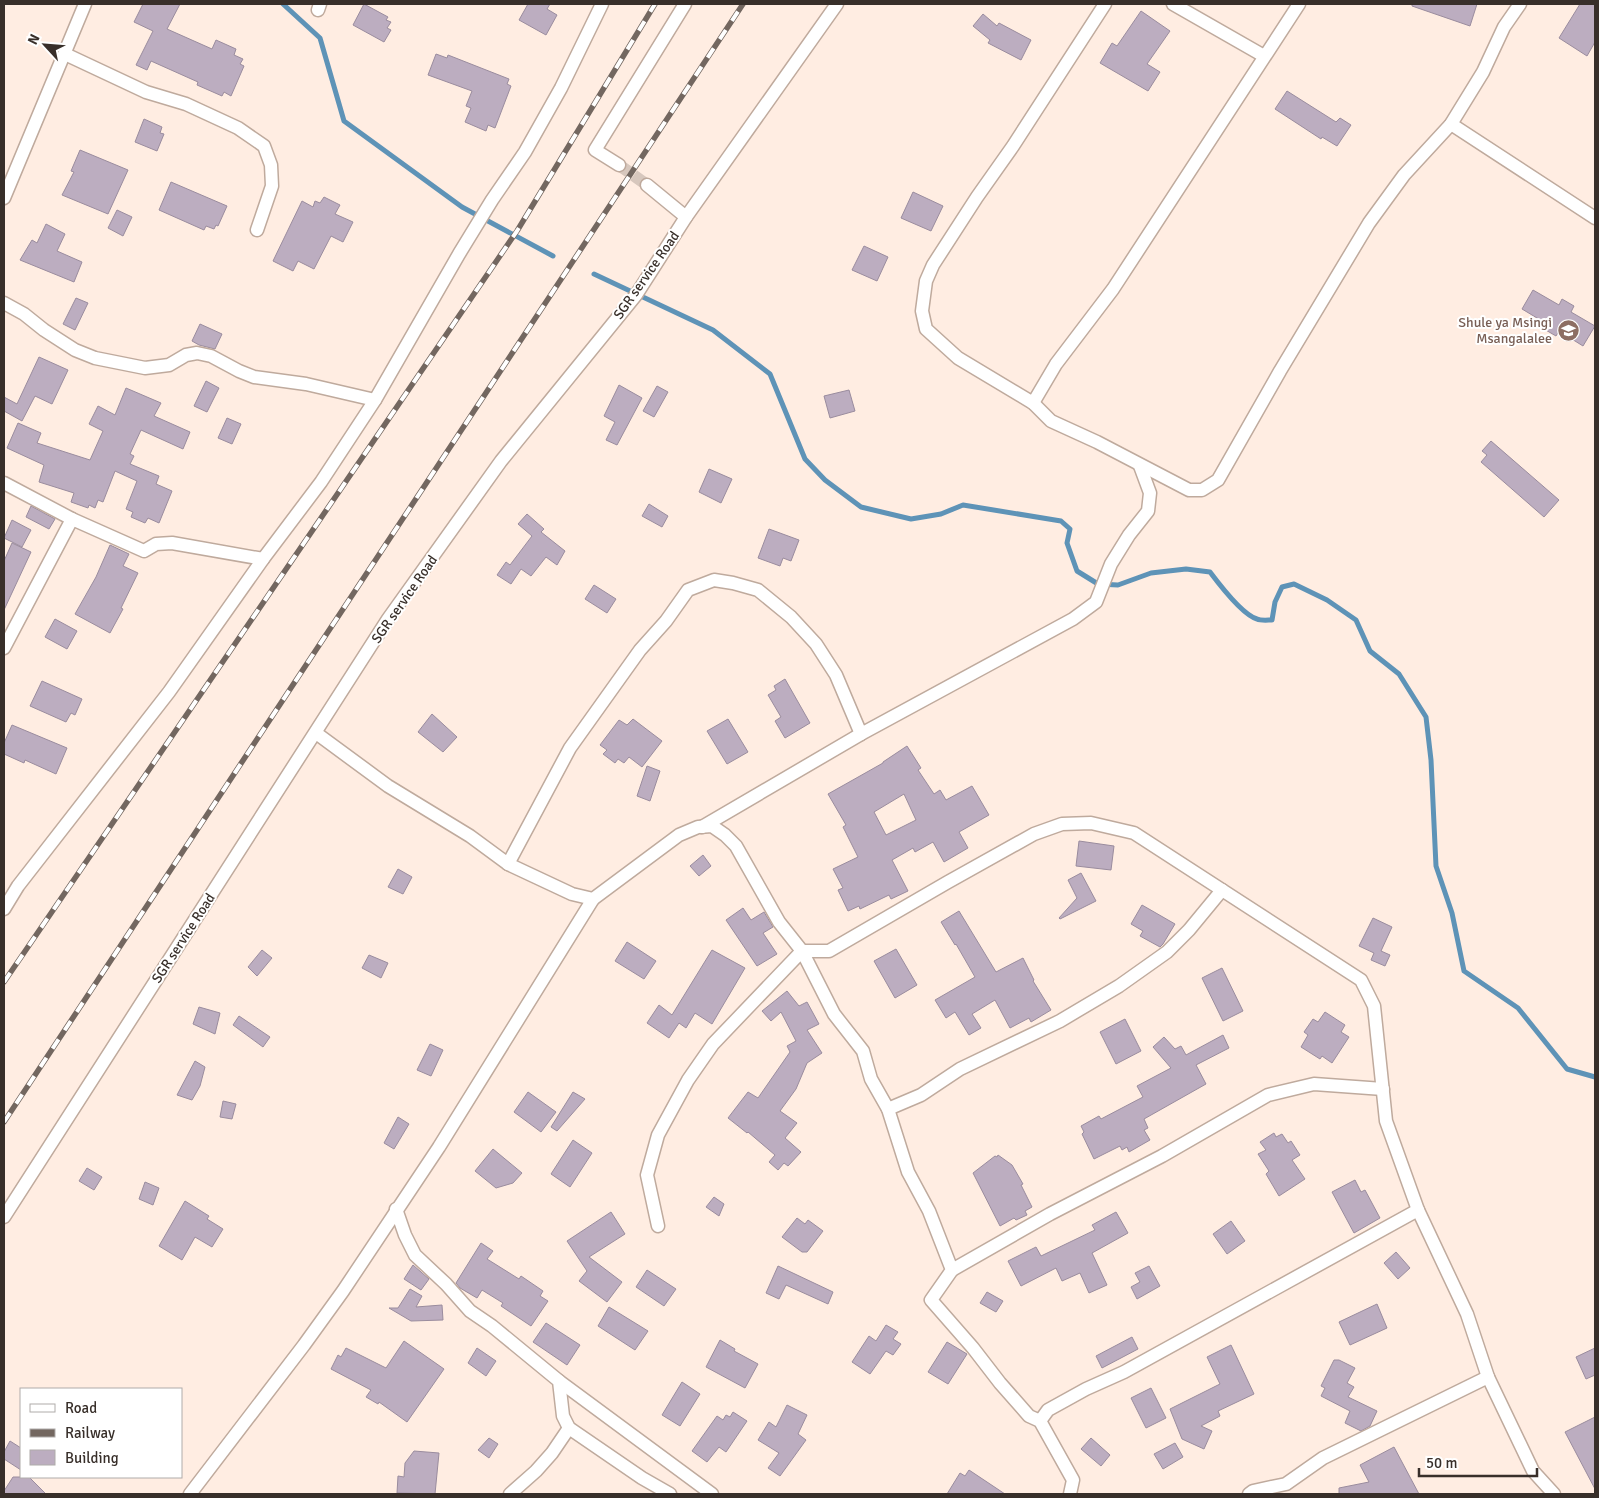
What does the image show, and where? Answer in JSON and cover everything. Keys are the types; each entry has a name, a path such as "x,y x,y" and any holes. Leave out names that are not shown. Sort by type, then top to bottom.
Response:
{"street":[{"path":"4,198 85,4"},
{"path":"4,909 18,886 169,692 263,559 321,482 375,400 492,200 525,152 561,88 602,4"},
{"path":"619,166 595,150 685,4"},
{"name":"SGR service Road","path":"4,1217 388,619 500,461 636,295 686,216 837,4"},
{"path":"1173,4 1264,56"},
{"path":"1033,403 1056,364 1113,289 1299,4"},
{"path":"1099,6 1013,146 938,257 926,281 922,310 926,329 958,358 1033,403 1051,420 1188,490 1202,490 1218,480 1280,371 1369,223 1404,175 1451,124 1483,72 1504,27 1520,4"},
{"path":"65,54 146,92 186,104 238,128 264,146 271,166 272,186 257,230"},
{"path":"1451,124 1592,212"},
{"path":"647,185 686,216"},
{"path":"4,303 24,314 44,330 75,350 95,358 145,368 169,365 186,355 197,353 211,356 238,371 254,377 306,384 375,400"},
{"path":"190,1494 304,1345 343,1290 439,1147 593,899 679,835 702,827 861,734 1073,619 1096,602 1111,564 1129,535 1148,511 1150,493 1140,466"},
{"path":"4,484 72,519 144,551 156,544 172,543 263,559"},
{"path":"4,648 72,519"},
{"path":"508,864 570,748 630,665 666,621 688,590 714,580 758,590 791,617 816,644 836,675 861,734"},
{"path":"316,733 388,786 470,836 508,864 572,894 593,899"},
{"path":"658,1226 646,1175 658,1135 688,1080 713,1044 802,951 829,951 1034,834 1062,824 1091,824 1134,833 1361,980 1374,1006 1386,1122 1418,1210 1467,1314 1488,1377 1533,1471 1554,1494"},
{"path":"702,827 712,826 736,846 779,922 802,951 834,1014 863,1051 871,1079 888,1109 908,1172 929,1211 952,1270"},
{"path":"888,1109 921,1095 960,1069 1060,1021 1119,986 1167,952 1189,930 1222,890"},
{"path":"1070,1494 1073,1480 1040,1421 1029,1416 931,1300 952,1270 1050,1214 1162,1156 1268,1095 1314,1084 1382,1089"},
{"path":"396,1209 405,1235 415,1255 446,1284 470,1312 492,1326 559,1381 712,1494"},
{"path":"1040,1421 1048,1410 1086,1389 1124,1372 1418,1210"},
{"path":"1249,1494 1253,1491 1286,1484 1323,1458 1488,1377"},
{"path":"559,1381 563,1416 569,1428 642,1478 670,1494"},
{"path":"510,1494 536,1471 552,1453 569,1428"}],"building":[{"path":"143,4 180,4 167,29 212,49 216,40 236,49 234,55 243,59 240,64 244,66 231,96 224,92 222,96 197,85 198,82 151,61 147,70 136,65 153,31 134,22"},
{"path":"364,4 388,17 386,20 391,22 387,28 391,30 384,42 353,25"},
{"path":"528,4 550,4 547,9 557,15 546,35 519,20"},
{"path":"1412,4 1477,4 1470,26 1412,6"},
{"path":"1580,4 1595,4 1595,42 1587,56 1559,38"},
{"path":"1141,11 1170,31 1147,64 1160,72 1148,91 1100,63 1112,43 1117,46"},
{"path":"983,14 997,26 999,23 1031,40 1021,60 988,43 990,40 973,26"},
{"path":"436,54 447,58 448,55 509,79 507,84 511,86 495,128 488,125 486,131 465,122 471,108 466,106 472,91 428,75"},
{"path":"1287,91 1336,122 1340,118 1351,125 1337,146 1322,137 1321,139 1275,109"},
{"path":"144,119 162,127 160,133 164,134 157,151 135,142"},
{"path":"80,150 128,170 108,214 62,195 74,172 71,171"},
{"path":"171,182 227,206 218,226 216,225 214,229 206,226 204,230 159,210"},
{"path":"913,192 943,206 931,231 901,218"},
{"path":"324,197 340,205 335,214 353,222 343,242 331,236 314,269 298,261 293,271 273,261 302,201 313,207 315,201 320,203"},
{"path":"117,210 132,217 123,236 108,228"},
{"path":"46,224 65,234 57,251 82,262 74,282 20,260 32,240 37,243"},
{"path":"864,246 888,257 877,281 852,270"},
{"path":"1533,290 1559,305 1562,299 1574,306 1571,312 1595,326 1583,346 1559,331 1556,336 1544,329 1547,324 1522,309"},
{"path":"76,298 88,303 75,330 63,324"},
{"path":"200,324 222,334 215,349 192,341"},
{"path":"39,357 68,370 52,404 35,396 22,421 4,411 4,397 17,404"},
{"path":"206,381 219,388 207,412 194,406"},
{"path":"619,385 642,398 617,445 606,440 615,422 604,416"},
{"path":"657,386 668,392 654,417 643,411"},
{"path":"126,388 161,403 154,416 190,432 183,449 141,430 130,454 134,456 130,464 159,476 156,484 172,491 159,523 148,518 145,523 131,517 133,512 126,509 137,481 115,471 103,502 98,500 95,508 89,505 88,508 71,502 74,493 39,482 44,465 7,448 18,423 41,433 37,443 90,460 103,431 89,424 98,406 115,415"},
{"path":"849,390 855,411 830,418 824,396"},
{"path":"227,418 241,424 232,444 218,438"},
{"path":"1491,441 1559,500 1544,517 1481,462 1487,455 1482,451"},
{"path":"709,469 732,479 721,503 699,492"},
{"path":"649,504 668,516 662,527 642,516"},
{"path":"31,506 55,519 49,529 26,517"},
{"path":"527,514 544,529 541,532 565,551 557,565 546,557 531,576 521,569 511,584 497,575 506,562 510,565 532,536 518,524"},
{"path":"12,520 31,530 22,547 4,538"},
{"path":"769,529 799,540 791,561 783,558 780,566 758,558"},
{"path":"12,543 31,552 4,610 4,561"},
{"path":"110,545 129,554 123,566 138,573 121,608 123,609 110,633 75,614 96,577"},
{"path":"594,585 616,599 607,613 585,599"},
{"path":"55,619 77,631 67,649 45,637"},
{"path":"785,679 810,723 785,738 775,721 781,717 768,695 776,690 774,686"},
{"path":"42,681 82,699 75,715 71,713 66,722 30,706"},
{"path":"432,714 457,737 443,752 418,732"},
{"path":"633,719 662,741 642,767 629,757 624,763 618,759 615,763 603,754 607,750 600,745 619,720 627,725"},
{"path":"728,719 748,752 727,764 707,731"},
{"path":"12,725 67,748 56,774 25,760 24,763 4,754 4,743"},
{"path":"907,746 921,768 918,770 934,794 940,790 946,800 972,786 989,815 959,832 968,848 944,862 933,842 915,852 913,848 892,860 908,891 891,899 889,895 860,909 859,906 848,911 838,890 843,888 833,869 858,857 843,827 846,825 828,794","holes":["904,794 916,820 886,835 874,812"]},
{"path":"647,766 660,771 650,801 637,796"},
{"path":"1079,841 1114,846 1111,870 1076,866"},
{"path":"703,855 711,866 699,876 690,866"},
{"path":"398,869 412,877 403,894 388,887"},
{"path":"1081,873 1096,901 1060,919 1077,898 1068,880"},
{"path":"1142,905 1175,924 1160,947 1140,936 1143,931 1131,924"},
{"path":"743,908 751,920 764,912 773,927 763,933 777,954 757,966 726,920"},
{"path":"959,911 996,972 1023,958 1033,981 1051,1010 1031,1022 1029,1018 1010,1028 995,1000 972,1014 981,1028 969,1035 955,1012 946,1018 935,1000 975,977 941,922"},
{"path":"1373,918 1392,927 1381,951 1390,955 1385,966 1371,960 1374,953 1359,946"},
{"path":"627,942 656,961 644,979 615,961"},
{"path":"896,949 917,985 895,998 874,961"},
{"path":"262,950 272,958 257,976 248,967"},
{"path":"712,950 745,968 712,1024 695,1013 686,1028 679,1023 669,1038 647,1023 659,1005 672,1015"},
{"path":"369,955 388,963 381,978 362,968"},
{"path":"1222,968 1243,1011 1223,1021 1202,978"},
{"path":"787,991 799,1006 807,1002 819,1024 807,1030 822,1053 807,1063 796,1089 780,1111 797,1123 785,1138 801,1152 788,1166 784,1163 778,1170 769,1162 775,1155 728,1118 748,1092 758,1098 790,1052 787,1046 796,1041 781,1012 771,1021 762,1011"},
{"path":"199,1007 220,1013 215,1034 193,1024"},
{"path":"1325,1012 1345,1025 1341,1032 1349,1037 1332,1063 1322,1056 1320,1059 1301,1047 1308,1035 1304,1032 1313,1019 1318,1022"},
{"path":"239,1016 270,1037 263,1047 233,1025"},
{"path":"1125,1019 1141,1051 1116,1064 1100,1032"},
{"path":"1223,1035 1229,1048 1196,1065 1206,1084 1144,1119 1148,1128 1144,1130 1150,1140 1129,1152 1127,1147 1122,1150 1120,1146 1094,1159 1082,1134 1084,1132 1081,1126 1099,1116 1101,1119 1143,1097 1137,1086 1171,1068 1153,1047 1164,1037 1175,1049 1181,1046 1186,1055"},
{"path":"430,1044 443,1050 431,1076 417,1070"},
{"path":"195,1061 205,1067 200,1086 192,1100 177,1095"},
{"path":"528,1092 556,1112 541,1132 514,1112"},
{"path":"573,1092 585,1099 557,1131 551,1127"},
{"path":"223,1101 236,1104 232,1119 220,1117"},
{"path":"398,1117 409,1124 394,1149 384,1143"},
{"path":"1274,1133 1276,1137 1282,1134 1288,1143 1291,1141 1300,1155 1292,1160 1305,1179 1279,1196 1266,1174 1269,1171 1258,1154 1266,1150 1260,1142"},
{"path":"573,1140 592,1153 570,1187 551,1174"},
{"path":"493,1149 522,1173 513,1183 496,1188 475,1171"},
{"path":"998,1155 1012,1165 1023,1184 1021,1185 1032,1207 1025,1211 1027,1215 1016,1220 1014,1218 1000,1226 973,1173"},
{"path":"87,1168 102,1177 94,1190 79,1181"},
{"path":"1355,1180 1361,1192 1365,1190 1380,1218 1354,1233 1332,1192"},
{"path":"145,1182 159,1188 153,1205 139,1199"},
{"path":"714,1197 724,1204 719,1216 706,1207"},
{"path":"185,1201 209,1216 207,1219 223,1229 212,1247 195,1237 182,1260 159,1246"},
{"path":"611,1212 625,1234 589,1257 622,1282 607,1302 579,1281 587,1271 567,1241"},
{"path":"1116,1212 1128,1233 1092,1253 1107,1285 1089,1293 1080,1273 1062,1281 1056,1268 1021,1286 1008,1261 1036,1247 1041,1256 1095,1230 1092,1225"},
{"path":"797,1218 805,1224 808,1220 823,1231 807,1252 802,1252 782,1237"},
{"path":"1231,1221 1245,1241 1227,1254 1213,1234"},
{"path":"481,1243 493,1251 487,1259 519,1279 521,1276 543,1291 540,1296 548,1301 531,1326 501,1306 503,1303 482,1290 477,1298 460,1288 456,1283"},
{"path":"1396,1252 1410,1268 1398,1279 1384,1263"},
{"path":"413,1265 429,1279 421,1290 404,1279"},
{"path":"778,1266 833,1292 828,1304 786,1285 779,1299 766,1293"},
{"path":"1149,1266 1160,1286 1137,1299 1131,1287 1140,1282 1135,1273"},
{"path":"647,1270 676,1289 664,1306 636,1287"},
{"path":"410,1289 422,1296 416,1307 442,1305 443,1320 411,1321 389,1308 398,1308"},
{"path":"987,1292 1003,1301 996,1312 980,1303"},
{"path":"1377,1304 1387,1328 1350,1345 1339,1322"},
{"path":"609,1307 648,1331 635,1350 598,1326"},
{"path":"546,1323 580,1345 567,1365 533,1342"},
{"path":"886,1325 898,1332 893,1339 901,1344 893,1355 886,1351 870,1374 852,1362 869,1336 876,1341"},
{"path":"1132,1337 1138,1349 1102,1368 1096,1356"},
{"path":"720,1340 735,1349 734,1351 758,1364 745,1388 706,1367"},
{"path":"404,1341 444,1369 407,1422 379,1402 378,1404 366,1397 371,1390 331,1369 338,1355 341,1357 346,1348 386,1368"},
{"path":"947,1342 967,1354 948,1384 928,1372"},
{"path":"1231,1345 1254,1394 1218,1411 1220,1416 1201,1426 1212,1431 1204,1449 1182,1439 1170,1409 1220,1384 1207,1357"},
{"path":"477,1348 496,1361 486,1376 468,1363"},
{"path":"1595,1348 1595,1375 1586,1379 1576,1357"},
{"path":"1334,1360 1339,1360 1355,1368 1347,1383 1354,1387 1348,1397 1377,1411 1370,1426 1361,1431 1345,1423 1350,1411 1321,1396 1325,1388 1321,1386"},
{"path":"682,1382 700,1394 680,1426 662,1415"},
{"path":"1151,1388 1166,1418 1146,1428 1131,1398"},
{"path":"787,1405 807,1415 798,1434 806,1440 780,1476 768,1468 779,1453 758,1440 769,1422 776,1427"},
{"path":"733,1412 747,1421 726,1452 719,1447 707,1462 692,1451 717,1416 723,1420 726,1415 730,1417"},
{"path":"1595,1417 1595,1489 1565,1432"},
{"path":"489,1438 498,1444 489,1458 478,1450"},
{"path":"1091,1438 1110,1455 1101,1466 1081,1449"},
{"path":"10,1441 20,1447 20,1469 4,1459 4,1452"},
{"path":"1175,1443 1183,1457 1163,1469 1154,1454"},
{"path":"1394,1447 1419,1494 1339,1494 1339,1488 1369,1482 1360,1465"},
{"path":"414,1451 439,1453 435,1494 397,1493 398,1476 404,1477 405,1463"},
{"path":"969,1470 1005,1494 947,1494 960,1473 965,1476"},
{"path":"13,1477 20,1477 30,1478 46,1494 4,1494"}],"waterway":[{"path":"283,4 320,38 344,121 462,207 553,256"},
{"path":"594,274 713,330 770,374 805,459 825,480 861,507 911,519 941,514 963,505 1061,521 1070,529 1067,543 1077,571 1098,584 1118,585 1151,573 1186,569 1210,572 1238,606 1259,620 1272,620 1275,602 1282,587 1294,584 1327,600 1356,620 1370,651 1399,674 1426,717 1431,760 1436,866 1452,913 1464,971 1518,1008 1567,1069 1595,1077"}],"tunnel":[{"path":"619,165 647,185"}],"railway":[{"path":"4,982 517,231 655,4"},
{"path":"4,1122 743,4"}],"place":[{"name":"Shule ya Msingi Msangalalee","path":"1568,330"}]}
